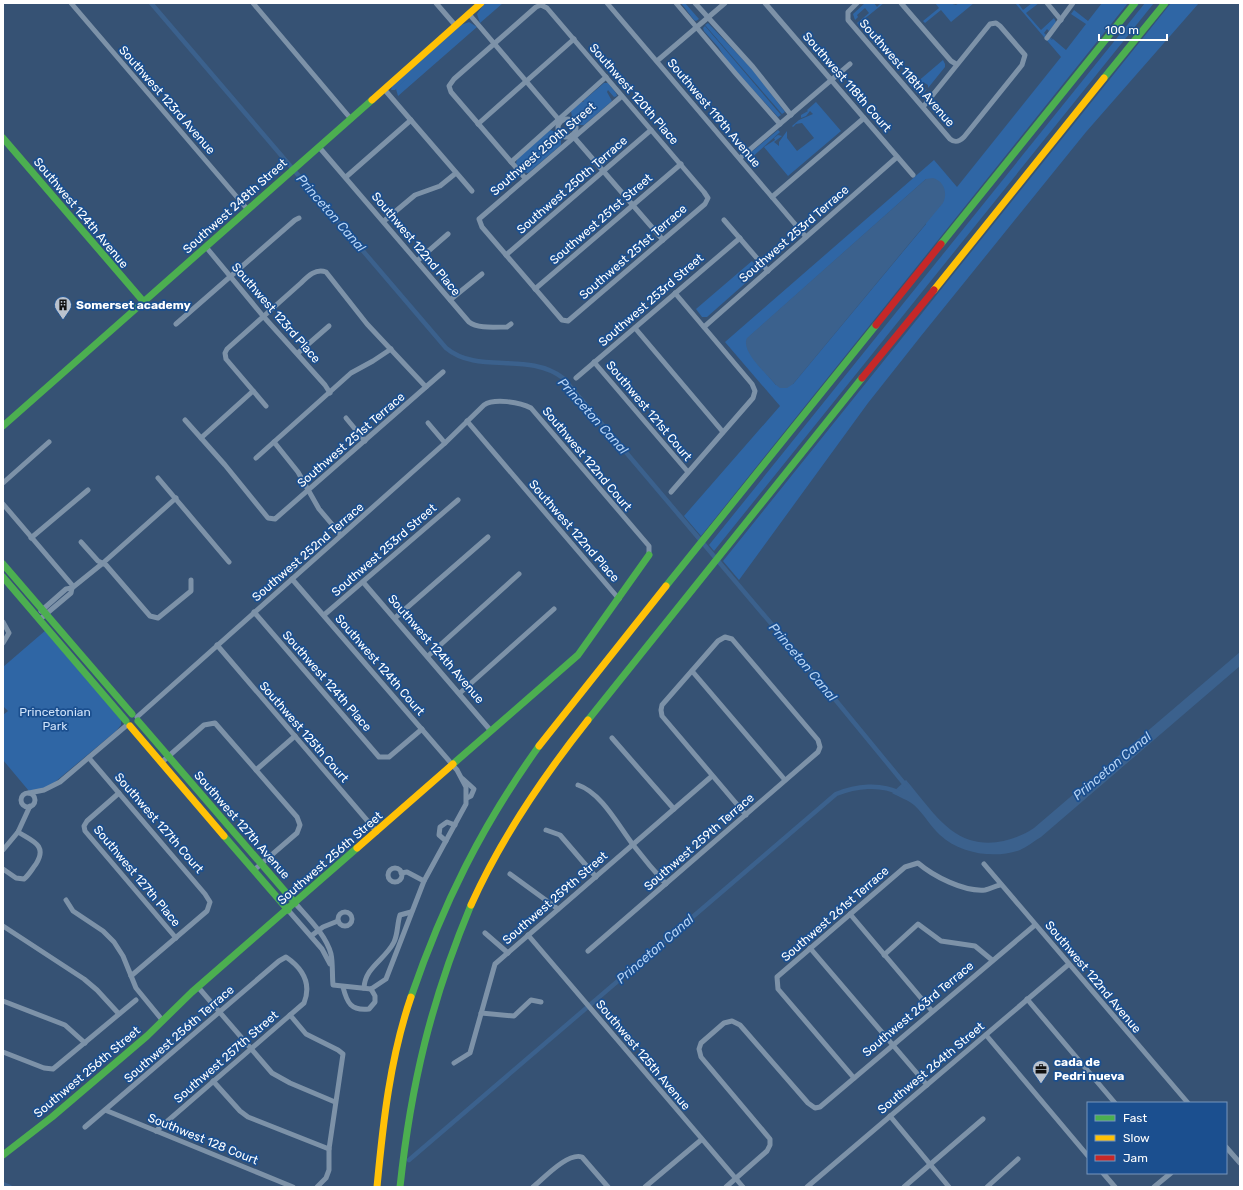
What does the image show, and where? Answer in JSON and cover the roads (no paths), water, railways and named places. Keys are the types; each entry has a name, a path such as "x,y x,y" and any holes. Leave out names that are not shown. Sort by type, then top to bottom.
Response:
{"main road":[{"name":"Southwest 248th Street","path":"3,426 481,3"},
{"path":"1104,42 1132,3"},
{"path":"377,1187 389,1085 408,1004 432,936 462,867 494,812 531,755 1135,3"},
{"path":"400,1187 403,1147 425,1032 441,977 464,918 496,853 524,806 562,753 1165,3"},
{"name":"Southwest 124th Avenue","path":"3,138 143,301"},
{"name":"Southwest 256th Street","path":"3,1155 52,1117 163,1021 198,987 288,910 578,655 649,555"},
{"name":"Southwest 127th Avenue","path":"3,564 295,903"},
{"name":"Southwest 127th Avenue","path":"3,577 288,910"},
{"path":"82,670 89,664"},
{"path":"127,716 136,717 135,726 128,724 127,716"}],"street":[{"name":"Southwest 123rd Avenue","path":"71,3 248,210"},
{"path":"253,3 351,119"},
{"path":"436,3 455,25"},
{"name":"Southwest 119th Avenue","path":"607,3 806,237"},
{"path":"676,3 731,69 780,124"},
{"path":"695,3 753,67 791,115"},
{"path":"657,62 725,3"},
{"name":"Southwest 118th Court","path":"766,3 913,175"},
{"name":"Southwest 118th Avenue","path":"857,3 847,14 848,20 950,139 955,142 964,137 1021,67 1025,57 1001,27 994,23 988,26 956,64"},
{"path":"901,3 951,61 956,64 923,107"},
{"path":"1047,3 1061,20"},
{"path":"1047,38 1074,3"},
{"name":"Southwest 120th Place","path":"494,44 537,6 543,5 574,39 708,197"},
{"path":"469,14 559,120"},
{"path":"478,124 574,39"},
{"path":"494,44 451,82 449,87 451,92 525,178"},
{"path":"740,158 850,64"},
{"path":"511,162 606,77"},
{"path":"384,89 472,191"},
{"name":"Southwest 250th Street","path":"506,255 482,227 479,219 573,136 622,96"},
{"path":"772,197 864,118"},
{"path":"559,120 567,119 574,122 576,130 573,136"},
{"path":"346,177 411,120"},
{"path":"559,120 557,127 560,134 564,137 573,136"},
{"name":"Southwest 250th Terrace","path":"506,255 652,130"},
{"path":"573,136 663,240"},
{"name":"Southwest 122nd Place","path":"319,146 467,320 474,325 507,327 511,324"},
{"name":"Southwest 253rd Terrace","path":"704,327 897,157"},
{"name":"Southwest 251st Street","path":"535,289 681,164"},
{"path":"384,221 415,195 440,186 456,173"},
{"name":"Southwest 251st Terrace","path":"535,289 562,320 568,321 705,204 708,197"},
{"path":"176,324 299,218"},
{"path":"724,220 768,271"},
{"path":"417,261 448,234"},
{"name":"Southwest 253rd Street","path":"576,378 740,238"},
{"name":"Southwest 123rd Place","path":"206,247 263,316 298,353 330,393"},
{"path":"506,255 535,289"},
{"path":"266,406 226,359 226,349 313,273 321,270 326,272 367,324 426,387"},
{"path":"450,300 482,274"},
{"path":"671,492 753,398 755,391 752,384 675,293"},
{"path":"298,353 329,326"},
{"path":"634,328 723,432"},
{"path":"256,458 351,373 373,362 391,348"},
{"name":"Southwest 121st Court","path":"594,362 688,472"},
{"name":"Southwest 251st Terrace","path":"200,438 271,519 279,518 443,372"},
{"path":"185,420 200,438 253,391"},
{"name":"Southwest 252nd Terrace","path":"136,717 445,444 467,421 484,406 491,402"},
{"name":"Southwest 122nd Court","path":"491,402 522,404 531,408 649,546 649,555"},
{"path":"346,418 366,441"},
{"name":"Southwest 122nd Place","path":"467,421 619,599"},
{"path":"428,423 445,444"},
{"path":"3,483 49,442"},
{"path":"274,442 298,472 319,509 341,535"},
{"path":"158,478 228,562"},
{"path":"31,538 88,490"},
{"path":"38,618 71,593 72,587 104,563 176,498"},
{"name":"Southwest 253rd Street","path":"324,615 458,500"},
{"path":"3,504 72,587"},
{"path":"395,618 488,537"},
{"path":"81,542 98,561 104,563 150,616 155,618 190,591 191,580"},
{"path":"428,656 519,574"},
{"name":"Southwest 124th Court","path":"292,578 453,765 463,779 474,789 474,792 467,798"},
{"name":"Southwest 124th Avenue","path":"363,582 460,693 491,731"},
{"path":"460,693 554,609"},
{"name":"Southwest 124th Place","path":"254,612 375,754 381,758 387,758 422,729"},
{"path":"3,622 9,633 3,643"},
{"name":"Southwest 259th Terrace","path":"588,951 818,752 820,747 818,740 732,639 725,637 718,641 692,671"},
{"name":"Southwest 125th Court","path":"216,645 377,832"},
{"path":"746,815 662,716 662,705 692,671 785,780"},
{"path":"162,762 204,725 213,723 219,727 298,819 300,826 294,836 254,870"},
{"path":"3,850 18,832 22,819 23,796 29,793 44,790 60,782 128,724"},
{"path":"256,770 295,736"},
{"path":"612,738 674,809"},
{"name":"Southwest 127th Court","path":"89,758 205,894 210,904 207,911 176,938"},
{"name":"Southwest 259th Street","path":"454,1063 470,1053 495,964 712,776"},
{"path":"371,989 375,996 375,1002 369,1009 361,1010 352,1006 346,1000 344,987 371,989 386,979 424,881 466,804 467,798 463,779"},
{"path":"578,785 590,791 623,829 632,845 666,884"},
{"path":"22,819 35,799 44,790"},
{"path":"29,793 35,799"},
{"name":"Southwest 127th Place","path":"119,793 89,818 84,826 89,837 176,938"},
{"path":"23,804 30,806"},
{"path":"446,841 439,835 440,827 447,822 455,824"},
{"path":"546,830 560,835 596,877"},
{"path":"3,868 16,878 24,879 31,871 41,852 36,844 18,832"},
{"name":"Southwest 261st Terrace","path":"854,1078 778,989 777,977 905,866 918,863 928,872 942,879 974,889 986,890 1000,885"},
{"name":"Southwest 122nd Avenue","path":"984,864 1000,885 1187,1102"},
{"path":"402,874 407,872 424,881"},
{"path":"510,874 558,910"},
{"path":"66,900 73,911 100,928 112,939 121,952 139,992 163,1021"},
{"name":"Southwest 127th Avenue","path":"295,903 318,931 329,949 333,985 344,987"},
{"name":"Southwest 127th Avenue","path":"288,910 322,949 332,968"},
{"path":"364,988 365,977 393,944 400,915 411,912"},
{"path":"850,914 932,1011"},
{"path":"311,936 338,921"},
{"path":"884,955 918,924 941,941 975,946 992,960"},
{"name":"Southwest 263rd Terrace","path":"736,1178 767,1152 770,1145 770,1139 701,1058 699,1050 701,1043 724,1023 732,1021 740,1025 808,1103 815,1108 820,1107 1035,925"},
{"path":"3,926 84,979 97,990 119,1014"},
{"path":"485,934 508,953"},
{"name":"Southwest 125th Avenue","path":"528,935 701,1140 743,1187"},
{"path":"131,976 176,938"},
{"path":"810,948 927,1084"},
{"name":"Southwest 256th Terrace","path":"85,1127 286,957 296,964 305,978 306,996"},
{"name":"Southwest 264th Street","path":"809,1186 1069,964"},
{"path":"198,987 272,1073 335,1102"},
{"name":"Southwest 257th Street","path":"156,1131 304,1003 306,996"},
{"path":"1027,999 1114,1102"},
{"path":"3,1052 44,1068 53,1069 136,1000"},
{"path":"481,1013 514,1016 531,1000 541,1002"},
{"path":"3,1002 64,1026 85,1043"},
{"path":"290,1015 306,1034 343,1054 329,1149 329,1170 326,1178 317,1187"},
{"path":"986,1035 1087,1155"},
{"path":"213,1081 240,1111 248,1117 329,1149"},
{"name":"Southwest 128 Court","path":"105,1110 293,1187"},
{"path":"890,1116 949,1187"},
{"path":"904,1187 983,1119"},
{"path":"645,1187 701,1140"},
{"path":"1227,1147 1240,1163"},
{"path":"535,1186 569,1157 577,1155 582,1157 608,1187"},
{"path":"987,1187 1018,1159"},
{"path":"1104,1174 1114,1187"},
{"path":"1154,1187 1170,1174"},
{"path":"726,1187 736,1178"}],"water":[{"path":"933,178 940,182 944,188 945,195 943,203 793,384 787,388 780,388 761,369 751,356 747,349 747,338 926,179"},
{"name":"Princeton Canal","path":"1240,652 1240,666 1041,837 1020,850 1010,853 989,854 978,853 957,847 940,835 914,805 892,793 906,780 933,813 945,825 961,836 972,840 982,842 1004,841 1025,834 1034,828"}],"waterway":[{"name":"Princeton Canal","path":"151,3 446,348 459,356 473,360 534,366 549,370 563,378 824,686 907,787"},
{"name":"Princeton Canal","path":"409,1160 836,794 852,789 868,787 884,788 900,793"},
{"name":"Princeton Canal","path":"3,1184 10,1187"}],"place":[{"name":"Somerset academy","path":"63,320"},
{"name":"cada de Pedri nueva","path":"1041,1084"}],"park label":[{"name":"Princetonian Park","path":"55,719"}]}
